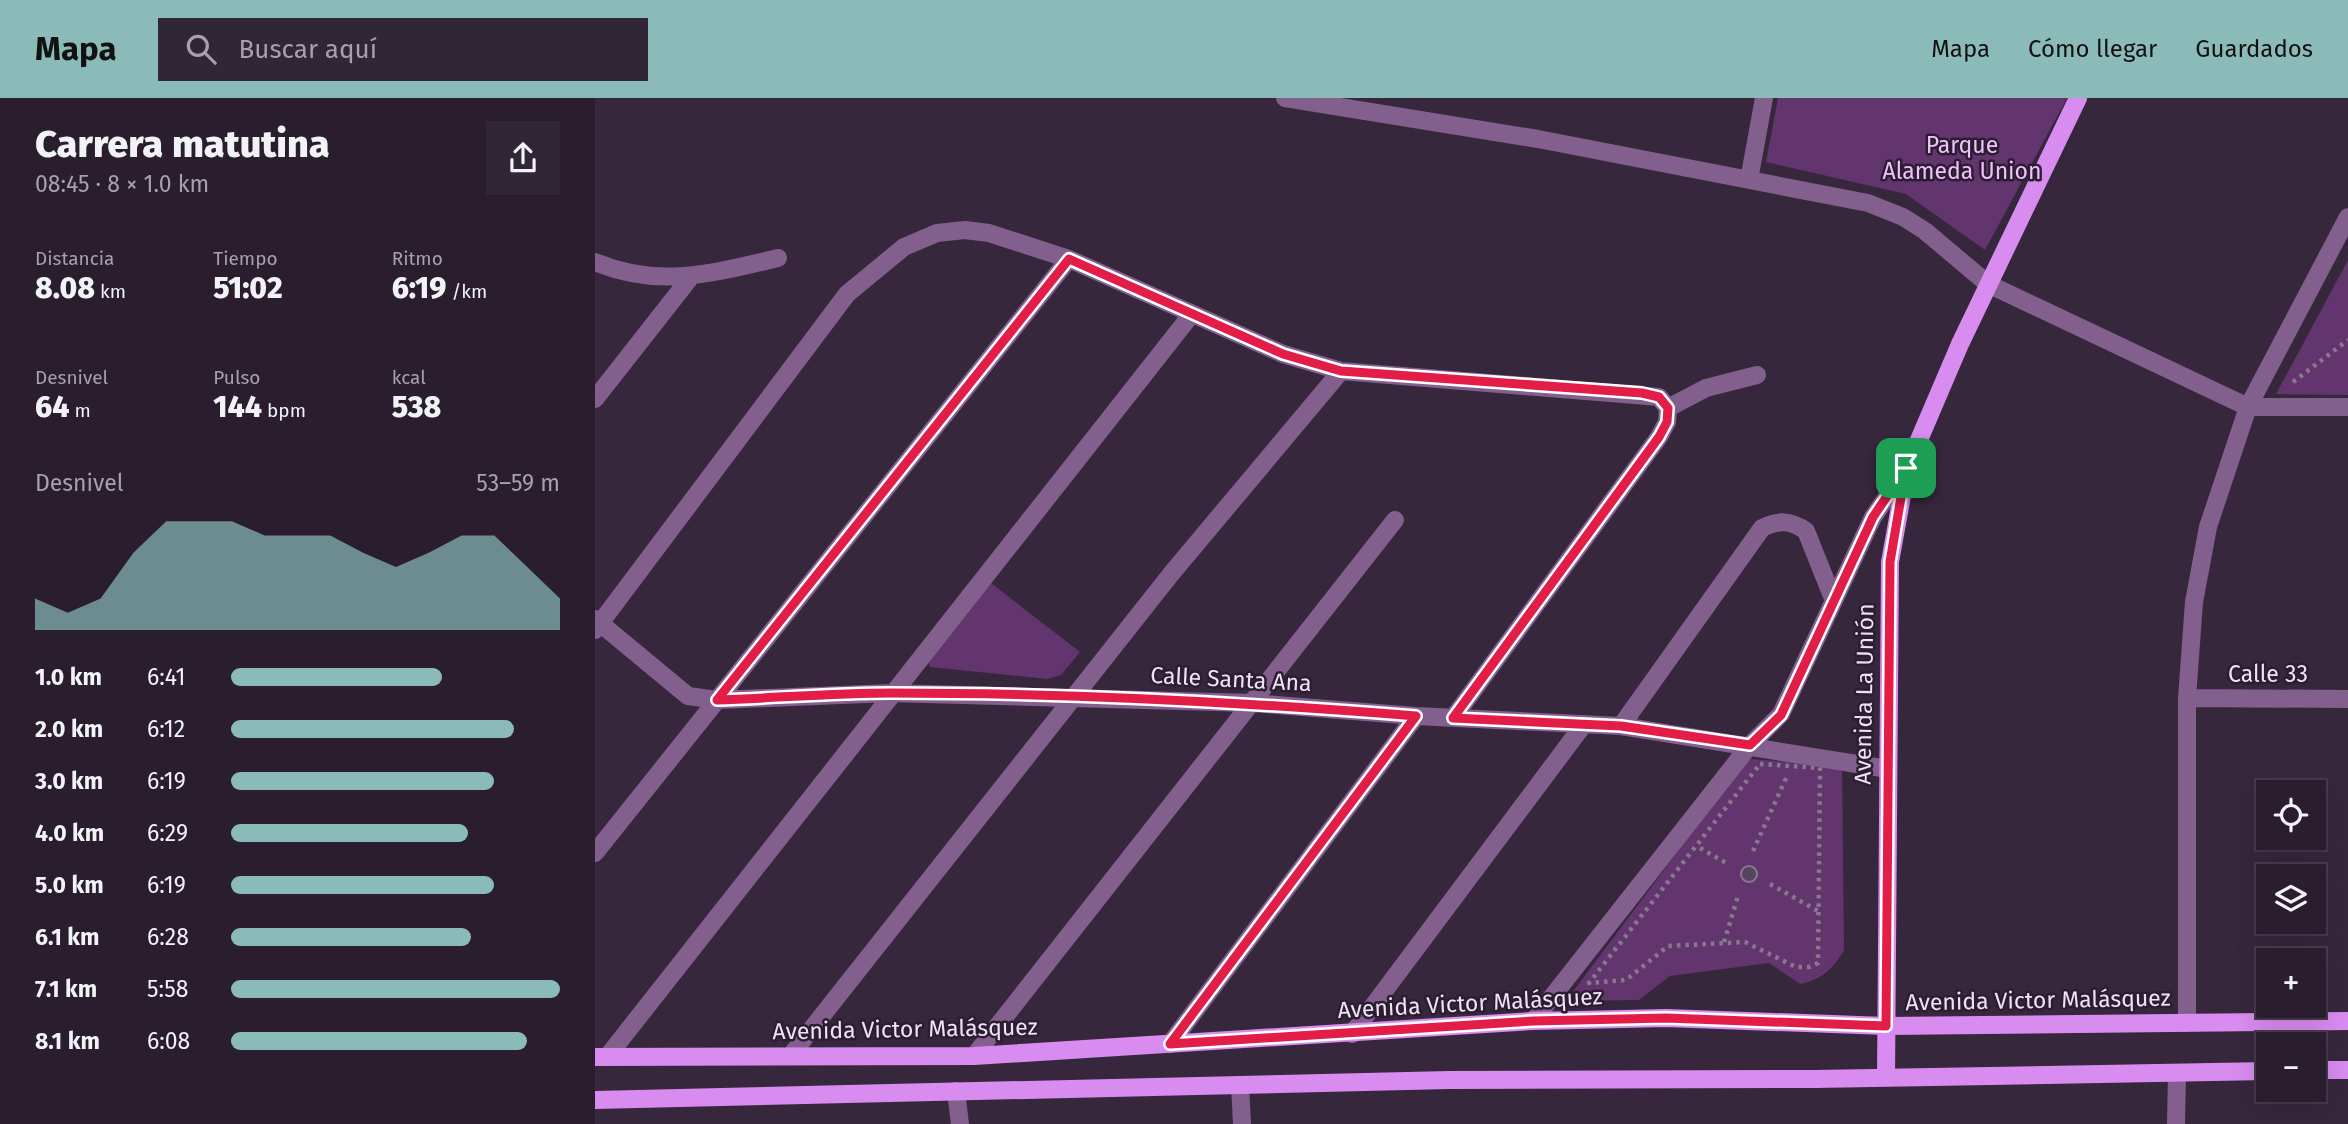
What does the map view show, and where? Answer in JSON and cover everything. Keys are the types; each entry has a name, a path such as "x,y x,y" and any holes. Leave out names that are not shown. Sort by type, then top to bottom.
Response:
{"main road":[{"name":"Avenida La Unión","path":"1886,1077 1890,562 1906,468 1988,284 2078,98"},
{"name":"Avenida Victor Malásquez","path":"601,1057 975,1056 1533,1021 1666,1018 1886,1026 2348,1021"},
{"path":"2326,1070 2348,1070"},
{"path":"595,1100 1449,1080 2256,1071"}],"street":[{"path":"1285,98 1538,139 1886,209 1925,231 1988,284 2248,407 2348,407"},
{"path":"1749,180 1764,98"},
{"path":"2187,1023 2187,698 2194,602 2208,527 2248,407 2348,216"},
{"path":"596,624 847,294 904,247 937,233 965,230 989,233 1069,259 1283,354 1341,371 1642,393 1659,397 1668,408 1667,422 1659,437 1453,718"},
{"path":"595,262 615,271 690,278 778,258"},
{"path":"595,853 1069,259"},
{"path":"595,399 690,278"},
{"path":"601,1057 1191,315"},
{"path":"790,1055 1171,574 1341,371"},
{"path":"1668,408 1706,388 1757,375"},
{"path":"1533,1021 1750,745 1781,715 1873,517 1906,468"},
{"path":"975,1056 1395,520"},
{"path":"1621,726 1762,528 1773,523 1786,522 1806,531 1834,601"},
{"name":"Calle Santa Ana","path":"596,624 688,696 717,700 890,693 1252,703 1416,716 1621,726 1888,769"},
{"name":"Calle 33","path":"2187,698 2348,699"},
{"path":"1170,1044 1416,716"},
{"path":"1352,1034 1584,724"},
{"path":"2176,1124 2177,1073"},
{"path":"1240,1086 1242,1124"},
{"path":"957,1091 960,1124"}],"path":[{"path":"2293,383 2348,340"},
{"path":"1760,764 1820,768 1818,963 1809,967 1796,967 1745,942 1668,946 1626,979 1589,983 1696,846 1760,764"},
{"path":"1753,852 1792,766"},
{"path":"1696,846 1728,864"},
{"path":"1770,884 1818,911"},
{"path":"1724,942 1738,896"}],"green space":[{"name":"Parque Alameda Union","path":"1778,98 2067,98 1985,250 1906,194 1766,162"},
{"path":"2348,260 2348,395 2276,394"},
{"path":"991,583 1080,652 1061,675 1047,679 930,667 928,660"},
{"path":"1747,759 1842,765 1844,950 1836,963 1821,976 1800,984 1769,963 1670,976 1639,1000 1566,1001"}],"building":[{"path":"1749,866 1755,868 1755,880 1749,882 1743,880 1741,874 1743,868"}],"route":[{"path":"1069,259 1283,354 1341,371 1642,393 1659,397 1668,408 1667,422 1659,437 1453,718 1621,726 1750,745 1781,715 1873,517 1906,468 1890,562 1886,1026 1666,1018 1533,1021 1170,1044 1416,716 1252,703 1074,696 890,693 717,700 1069,259"}]}
